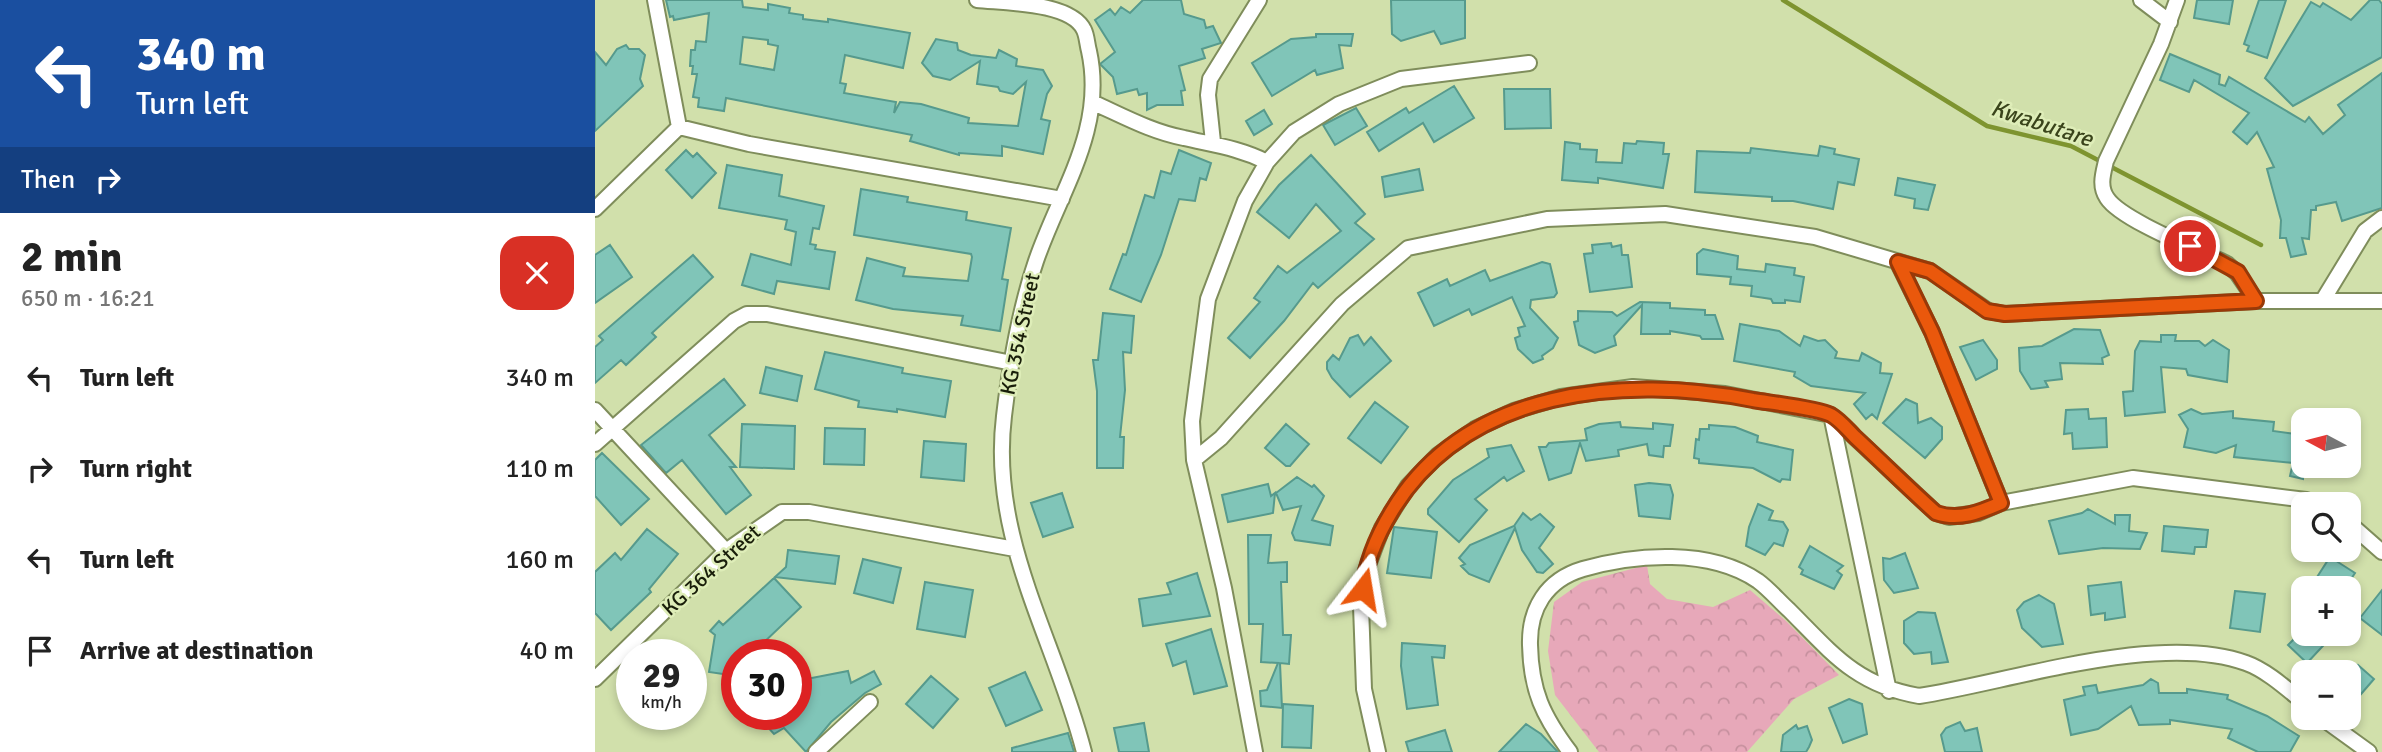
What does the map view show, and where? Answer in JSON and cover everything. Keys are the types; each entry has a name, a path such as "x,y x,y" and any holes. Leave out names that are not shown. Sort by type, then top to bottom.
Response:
{"street":[{"path":"655,0 679,127"},
{"name":"KG 354 Street","path":"977,0 1062,10 1075,18 1084,30 1092,66 1094,103 1076,165 1035,262 1012,363 1003,419 1006,518 1075,717 1084,752"},
{"path":"1213,142 1208,95 1210,79 1259,0"},
{"path":"2141,0 2170,22"},
{"path":"2177,0 2170,22 2106,161 2101,180 2104,192 2121,212 2227,264 2238,272 2256,301"},
{"path":"1255,752 1224,588 1194,460 1192,421 1209,299 1245,201 1267,162 1294,132 1366,91 1401,79 1529,63"},
{"path":"1094,103 1149,128 1243,150 1267,162"},
{"path":"679,127 749,144 1062,200"},
{"path":"595,209 679,127"},
{"path":"1194,460 1221,438 1342,304 1408,248 1547,219 1664,214 1815,237 1930,271 1987,311 2005,314 2256,301 2382,301"},
{"path":"2323,300 2365,231 2382,218"},
{"path":"1898,262 1932,332 2001,503"},
{"path":"595,444 734,321 747,314 767,314 1012,363"},
{"path":"1378,752 1364,689 1361,606 1365,573 1382,528 1408,486 1438,455 1475,429 1514,411 1561,397 1633,387 1725,394 1831,415 1936,513 1949,517 2001,503 2133,478 2291,498"},
{"path":"595,411 726,551"},
{"path":"1831,415 1889,691"},
{"name":"KG 364 Street","path":"595,679 726,551 782,512 809,512 1015,550"},
{"path":"2361,534 2382,552"},
{"path":"1570,752 1539,705 1531,669 1530,634 1535,609 1551,586 1579,570 1653,555 1717,565 1745,574 1759,582 1857,676 1889,691 1919,696 2109,659 2190,652 2248,663 2291,693"},
{"path":"816,752 870,702"},
{"path":"2339,730 2369,752"}],"green space":[{"path":"1647,565 1650,584 1667,599 1713,607 1750,590 1786,621 1839,675 1794,699 1747,752 1599,752 1555,695 1548,651 1554,602 1582,582"}],"building":[{"path":"666,0 742,0 743,7 768,10 768,4 790,8 789,13 803,15 803,19 828,22 828,19 910,33 903,68 845,55 840,83 846,84 844,93 896,102 894,113 900,102 921,104 969,118 968,123 1018,126 1026,82 1013,94 1000,91 998,87 977,84 980,61 950,80 933,76 922,63 936,39 957,43 958,50 971,55 996,58 999,50 1017,59 1016,66 1043,70 1052,86 1047,94 1041,119 1050,121 1043,154 1002,146 1002,156 959,155 910,141 912,135 726,98 724,111 698,107 699,98 693,97 697,74 692,74 693,66 690,66 691,50 695,50 696,41 706,42 709,13 674,20 673,16 670,17","holes":["743,37 768,40 768,44 778,46 774,70 740,64"]},
{"path":"1143,0 1181,0 1184,14 1204,20 1206,28 1213,26 1221,43 1202,49 1205,58 1179,66 1185,90 1181,91 1183,105 1157,105 1147,110 1147,93 1139,95 1137,89 1117,94 1113,77 1100,64 1115,52 1095,20 1110,9 1115,15 1121,7 1130,13"},
{"path":"1391,0 1465,0 1465,38 1441,44 1434,31 1401,41 1392,34"},
{"path":"2197,0 2233,0 2229,24 2194,18"},
{"path":"2259,0 2286,0 2267,58 2247,51 2249,46 2244,44"},
{"path":"2370,0 2379,0 2382,4 2382,57 2293,106 2265,78 2311,2 2320,7 2323,3 2351,20"},
{"path":"1316,34 1353,34 1351,46 1339,45 1343,68 1317,75 1315,70 1272,96 1252,63 1291,39 1316,37"},
{"path":"626,45 629,49 639,49 645,55 640,79 643,86 595,131 595,52 606,65 617,49"},
{"path":"2170,54 2220,75 2219,84 2225,86 2229,77 2305,122 2309,117 2323,134 2345,115 2338,105 2382,73 2382,208 2342,221 2336,202 2316,206 2316,210 2311,210 2309,239 2302,238 2306,254 2291,257 2286,238 2280,238 2281,220 2267,169 2274,167 2257,132 2247,144 2233,132 2249,113 2194,80 2189,92 2160,80"},
{"path":"1454,86 1474,118 1434,142 1423,123 1379,151 1367,132 1406,108 1409,113"},
{"path":"1504,89 1550,89 1551,128 1505,129"},
{"path":"1356,108 1367,126 1335,145 1323,125"},
{"path":"1264,110 1272,124 1254,135 1246,121"},
{"path":"1637,141 1664,143 1663,154 1669,154 1663,188 1598,178 1598,183 1562,180 1565,142 1580,144 1580,149 1597,150 1596,162 1622,163 1624,143 1636,144"},
{"path":"1820,146 1835,149 1834,154 1859,159 1854,185 1838,182 1833,209 1793,201 1772,201 1772,197 1695,192 1697,151 1750,153 1751,148 1818,156"},
{"path":"686,150 693,157 697,153 716,173 692,198 666,170"},
{"path":"1179,150 1211,163 1206,180 1200,178 1195,201 1179,199 1161,255 1141,302 1110,289 1123,254 1126,255 1145,195 1154,198 1161,171 1171,174"},
{"path":"1311,155 1365,214 1355,223 1374,239 1318,288 1313,283 1284,321 1250,358 1228,338 1260,302 1254,298 1278,266 1287,273 1341,231 1316,204 1289,238 1257,212 1279,185"},
{"path":"727,165 782,175 779,196 824,206 819,229 813,228 810,244 816,245 815,249 835,252 829,289 777,281 774,294 742,285 751,254 791,265 796,232 785,229 787,220 719,208"},
{"path":"1419,169 1423,190 1385,197 1382,177"},
{"path":"1898,178 1935,185 1928,210 1914,208 1915,199 1895,195"},
{"path":"861,189 908,197 907,202 967,212 966,220 1011,228 1002,279 1008,280 1000,331 961,325 963,316 893,309 856,300 867,258 905,268 903,276 968,281 972,257 971,254 854,235"},
{"path":"1611,243 1612,247 1621,245 1622,255 1628,255 1632,287 1590,292 1584,254 1593,253 1592,245"},
{"path":"610,245 632,277 595,303 595,255"},
{"path":"1703,249 1738,256 1737,269 1765,272 1766,264 1795,268 1794,275 1804,277 1800,302 1785,300 1785,303 1773,303 1771,299 1751,296 1752,286 1730,284 1731,277 1697,274 1697,254"},
{"path":"693,255 713,277 652,333 656,337 626,365 621,360 595,383 595,347 603,340 599,336"},
{"path":"1542,262 1550,264 1557,293 1554,297 1531,300 1530,308 1558,338 1553,348 1542,356 1543,359 1533,363 1518,349 1515,338 1520,336 1518,328 1525,326 1512,297 1472,315 1469,309 1434,326 1418,293 1447,279 1450,286 1485,270 1490,281"},
{"path":"1640,302 1670,303 1670,308 1705,310 1705,315 1715,315 1723,339 1702,339 1700,336 1670,331 1670,334 1641,334 1642,305 1614,336 1616,345 1595,353 1579,345 1574,322 1578,321 1578,311 1612,312 1617,316"},
{"path":"1103,313 1134,316 1131,353 1123,352 1125,390 1120,437 1124,437 1123,468 1097,468 1097,391 1093,360 1098,360"},
{"path":"1740,324 1779,331 1800,346 1804,336 1818,341 1825,340 1837,352 1835,358 1859,361 1862,353 1881,363 1880,373 1892,374 1877,419 1872,414 1866,419 1854,404 1865,393 1811,386 1794,376 1795,372 1734,361"},
{"path":"2074,329 2100,330 2109,355 2102,358 2103,364 2060,363 2062,379 2045,381 2048,387 2031,389 2020,371 2019,348 2042,346"},
{"path":"1358,335 1364,345 1371,337 1391,361 1350,397 1332,378 1327,362 1333,355 1339,360 1350,338"},
{"path":"2161,335 2176,335 2175,341 2199,341 2205,346 2213,340 2229,350 2227,382 2188,375 2186,369 2161,367 2165,412 2125,416 2123,392 2133,391 2135,351 2140,341 2161,342"},
{"path":"1983,340 1997,360 1997,369 1976,380 1960,347"},
{"path":"825,352 903,368 902,373 951,381 945,417 897,409 897,412 858,407 859,401 815,389"},
{"path":"766,367 802,376 797,401 760,393"},
{"path":"724,379 745,405 709,435 736,467 730,467 751,495 726,514 682,460 666,473 641,445"},
{"path":"1906,399 1917,404 1918,423 1931,418 1942,427 1942,439 1925,458 1883,423"},
{"path":"1375,402 1408,427 1381,463 1348,438"},
{"path":"2088,409 2089,419 2106,418 2107,447 2073,449 2072,433 2064,434 2066,410"},
{"path":"2191,409 2202,414 2233,411 2233,418 2274,422 2273,431 2291,433 2291,463 2234,457 2236,445 2216,453 2184,447 2188,429 2179,415"},
{"path":"1620,422 1621,427 1653,429 1653,423 1673,425 1670,446 1664,446 1663,457 1649,455 1647,444 1618,450 1619,456 1586,461 1580,443 1571,473 1549,480 1539,447 1546,447 1549,443 1587,440 1585,429 1599,424"},
{"path":"742,424 795,426 794,469 740,467"},
{"path":"1286,424 1309,444 1290,466 1286,466 1265,448"},
{"path":"1709,425 1735,427 1758,436 1757,442 1793,450 1790,480 1782,479 1780,482 1753,468 1699,463 1699,459 1694,458 1696,439 1699,440 1700,429 1709,429"},
{"path":"825,428 865,429 864,465 824,464"},
{"path":"924,441 966,444 964,481 921,477"},
{"path":"1511,445 1524,471 1507,481 1504,477 1475,499 1487,510 1459,542 1428,514 1428,509 1453,480 1489,457 1487,449"},
{"path":"602,453 649,499 621,525 595,496 595,460"},
{"path":"1297,477 1312,487 1314,485 1324,496 1312,520 1333,526 1330,545 1295,540 1292,533 1301,506 1283,510 1276,493"},
{"path":"1268,484 1271,496 1275,493 1273,513 1228,522 1222,495"},
{"path":"1635,485 1670,485 1673,495 1670,519 1639,516"},
{"path":"1062,493 1073,527 1043,537 1031,503"},
{"path":"1758,504 1773,511 1769,520 1783,522 1788,530 1783,546 1774,543 1765,555 1746,546 1749,527"},
{"path":"2088,509 2115,524 2115,515 2130,515 2129,531 2147,533 2140,549 2103,548 2059,554 2049,521"},
{"path":"1523,513 1531,520 1540,514 1554,527 1539,548 1553,564 1543,573 1537,572 1522,550 1515,528 1489,582 1469,574 1461,566 1465,564 1459,558 1470,545 1514,526"},
{"path":"2164,526 2208,530 2206,547 2195,547 2194,554 2162,551"},
{"path":"1394,527 1437,532 1431,578 1387,573"},
{"path":"647,529 678,554 649,589 651,592 611,630 595,613 595,572 615,553 621,560"},
{"path":"1248,535 1271,535 1268,563 1287,562 1287,582 1281,582 1283,635 1291,635 1289,664 1280,663 1282,708 1261,706 1260,691 1267,690 1278,663 1261,662 1263,624 1249,624"},
{"path":"1810,546 1843,566 1837,571 1842,575 1834,589 1801,574 1803,570 1799,567"},
{"path":"788,550 839,556 835,584 775,577 786,567"},
{"path":"1905,553 1918,588 1894,593 1884,580 1883,558 1890,559"},
{"path":"863,559 901,568 893,603 854,593"},
{"path":"2327,562 2338,562 2355,573 2353,576 2318,576"},
{"path":"1197,573 1210,616 1143,626 1139,599 1171,594 1167,583"},
{"path":"774,578 801,607 767,639 721,639 721,674 709,672 715,635 710,631 719,621 723,625"},
{"path":"925,582 973,590 965,637 917,629"},
{"path":"2121,582 2125,617 2105,620 2105,613 2091,615 2088,586"},
{"path":"2382,590 2382,635 2361,617"},
{"path":"2235,591 2265,594 2260,632 2230,628"},
{"path":"2039,595 2054,604 2063,644 2042,647 2022,628 2017,610 2024,602"},
{"path":"1918,612 1935,613 1948,662 1932,664 1931,652 1914,654 1904,643 1904,621"},
{"path":"1211,629 1227,686 1194,694 1186,661 1173,666 1166,644"},
{"path":"2291,642 2291,646 2323,646 2310,660 2304,660 2288,645"},
{"path":"1402,643 1445,646 1444,658 1432,657 1438,705 1407,709 1401,666"},
{"path":"2361,668 2374,679 2361,694"},
{"path":"848,671 851,683 874,671 881,684 865,693 831,722 806,752 786,730 812,730 812,678"},
{"path":"1025,672 1042,710 1006,726 989,688"},
{"path":"931,676 958,699 933,728 906,704"},
{"path":"2151,679 2158,683 2159,693 2187,693 2187,689 2228,695 2227,699 2267,716 2299,736 2290,752 2258,752 2228,738 2232,729 2170,720 2170,724 2139,725 2131,706 2098,729 2071,735 2064,700 2085,695 2083,687 2096,685 2098,693 2143,685"},
{"path":"1849,699 1862,704 1867,734 1843,743 1829,708"},
{"path":"1283,704 1313,706 1311,748 1282,747"},
{"path":"1960,722 1965,731 1977,728 1982,752 1945,752 1941,735 1946,728"},
{"path":"1144,723 1149,752 1119,752 1114,728"},
{"path":"1526,724 1541,734 1558,752 1499,752"},
{"path":"1796,725 1798,729 1807,726 1812,740 1809,747 1806,752 1781,752 1783,735"},
{"path":"1445,730 1452,752 1409,752 1406,742"},
{"path":"1068,733 1074,752 1012,752 1012,748"}],"waterway":[{"name":"Kwabutare","path":"1783,0 1987,126 2071,146 2261,245"}],"route":[{"path":"1363,589 1365,573 1382,528 1408,486 1438,455 1475,429 1514,411 1561,397 1592,392 1633,387 1725,394 1831,415 1936,513 1949,517 1978,513 2001,503 1932,332 1898,262 1930,271 1987,311 2005,314 2059,309 2256,301 2238,272 2190,246"}]}
